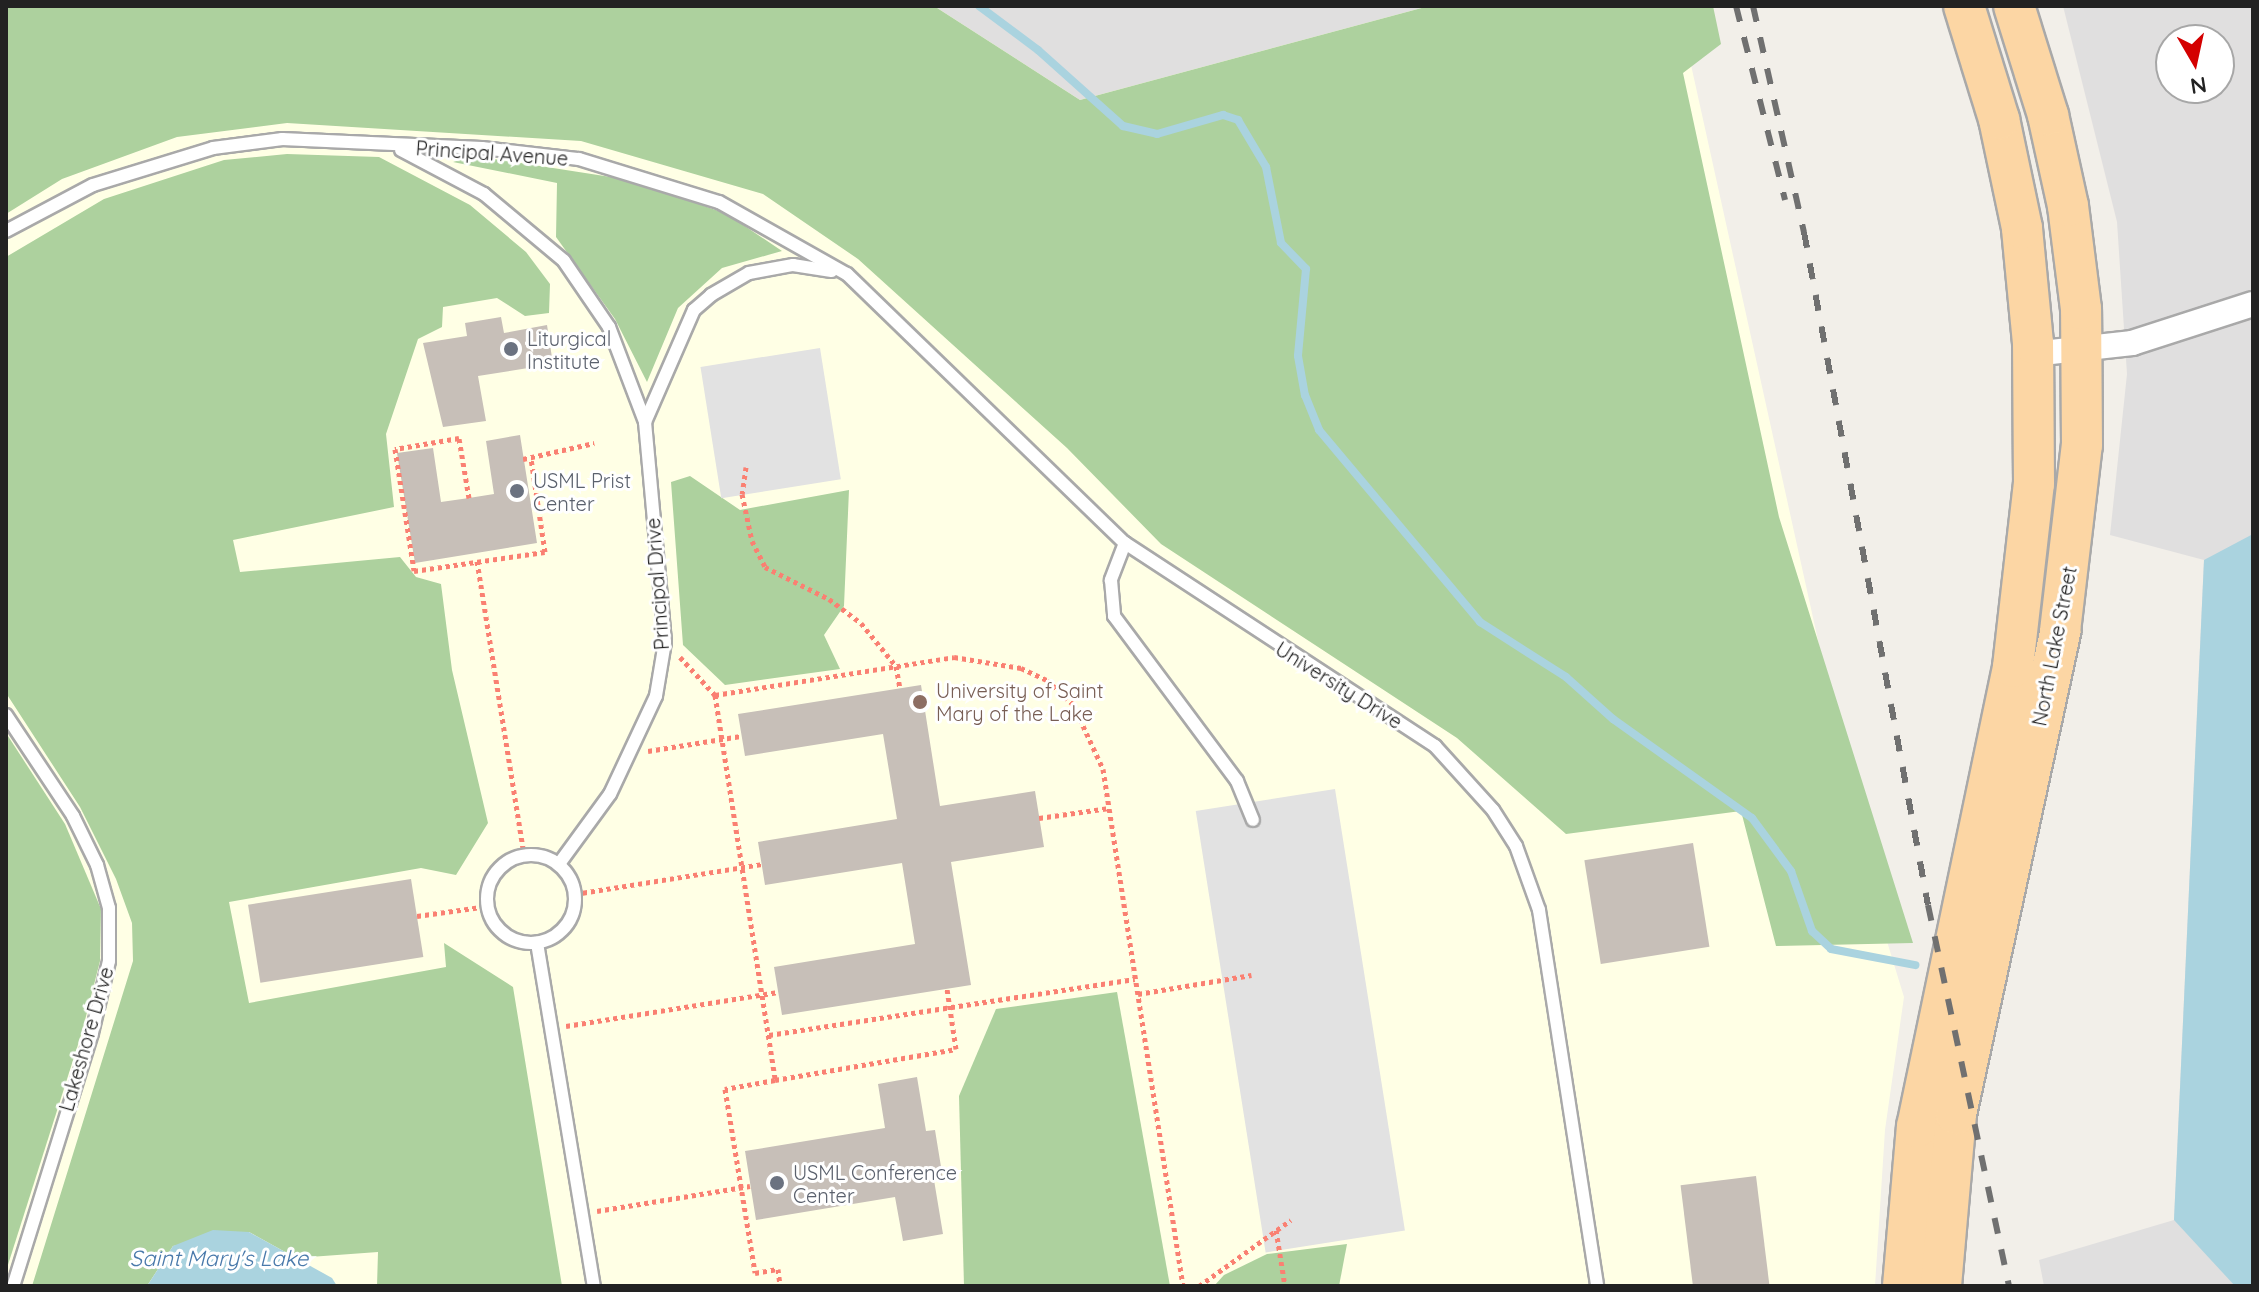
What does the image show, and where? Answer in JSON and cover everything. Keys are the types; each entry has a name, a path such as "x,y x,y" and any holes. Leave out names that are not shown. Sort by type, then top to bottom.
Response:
{"main road":[{"name":"North Lake Street","path":"1903,1286 1927,1069 2010,681 2025,583 2034,484 2033,354 2018,201 1964,6"},
{"name":"North Lake Street","path":"1941,1286 1948,1169 1975,1008 2067,585 2079,483 2082,350 2075,252 2058,153 2014,6"}],"street":[{"path":"2033,354 2082,350 2181,331 2253,304"}],"lane":[{"path":"6,231 93,185 213,148 282,139 387,145"},
{"name":"Principal Avenue","path":"387,145 531,152 627,170 730,207 847,274"},
{"name":"Principal Avenue","path":"387,145 484,194 564,261 609,327 645,422"},
{"path":"645,422 694,310 711,295 749,273 793,265 847,274"},
{"name":"University Drive","path":"847,274 1125,543 1435,746 1493,810 1516,846 1539,910 1597,1286"},
{"name":"Principal Drive","path":"559,864 610,794 656,696 665,642 645,422"},
{"path":"1125,543 1111,580 1114,616 1237,781 1253,820"},
{"name":"Lakeshore Drive","path":"6,715 73,816 97,865 109,908 109,961 92,1033 13,1286"},
{"path":"524,855 559,864 575,894 572,918 563,930 537,943 509,937 488,906 495,874 524,855"},
{"path":"537,943 594,1286"}],"path":[{"path":"469,498 459,438 395,449 414,571 545,552 531,458"},
{"path":"523,459 594,443"},
{"path":"746,467 745,510 752,541 765,567 829,599 861,623 896,666 900,688"},
{"path":"492,550 494,559"},
{"path":"458,556 459,564"},
{"path":"477,561 524,855"},
{"path":"665,642 715,695 775,1080"},
{"path":"715,695 954,657 988,659 1047,680 1073,704 1091,734 1109,808 1183,1286"},
{"path":"631,754 741,736"},
{"path":"1039,818 1109,808"},
{"path":"575,894 762,864"},
{"path":"417,916 488,906"},
{"path":"1138,994 1251,975"},
{"path":"769,1035 1135,979"},
{"path":"780,1286 778,1269 755,1273 725,1089 956,1049 947,989"},
{"path":"551,1028 778,992"},
{"path":"581,1213 750,1186"},
{"path":"1199,1286 1291,1220"},
{"path":"1276,1230 1285,1286"}],"shaded area":[{"name":"University of Saint Mary of the Lake","path":"6,6 934,6 1080,100 1429,6 1678,6 1878,912 1904,997 1885,1130 1875,1286 6,1286"},
{"path":"934,6 1429,6 1080,100"},
{"path":"2063,6 2253,6 2253,1286 2044,1286 2039,1260 2174,1220 2204,560 2110,535 2127,374 2117,222"},
{"path":"820,348 841,479 721,498 700,367"},
{"path":"1335,789 1405,1230 1266,1253 1196,811"}],"green space":[{"path":"6,6 934,6 1080,100 1429,6 1713,6 1721,44 1683,73 1779,517 1913,943 1776,946 1741,811 1566,834 1457,738 1161,544 1067,448 858,259 763,194 581,141 287,123 177,137 62,179 6,214"},
{"path":"287,154 379,157 470,205 526,252 550,284 549,313 525,316 497,298 443,307 442,327 418,339 386,434 394,507 233,540 240,572 400,557 416,577 441,584 452,670 488,823 456,875 421,868 229,902 249,1003 446,967 444,943 513,987 562,1286 377,1286 378,1252 296,1258 249,1232 173,1246 147,1286 32,1286 133,961 132,923 116,879 80,807 6,693 6,257 104,199 224,160"},
{"path":"475,156 630,180 727,214 782,251 722,268 678,308 647,382 615,319 556,237 557,183 453,162"},
{"path":"690,476 740,510 849,490 844,606 824,635 840,669 725,685 683,645 671,482"},
{"path":"6,733 65,824 101,909 100,961 82,1032 6,1271"},
{"path":"1117,992 1170,1286 964,1286 959,1096 996,1009"},
{"path":"1347,1244 1339,1286 1214,1286 1224,1275 1267,1254"}],"water":[{"path":"2253,534 2253,1286 2235,1286 2174,1220 2204,560"},
{"name":"Saint Mary's Lake","path":"213,1230 249,1232 332,1278 337,1286 147,1286 173,1246"}],"building":[{"path":"501,317 504,333 547,325 553,364 478,376 486,421 443,427 423,343 467,336 465,323"},
{"path":"520,435 537,543 415,563 397,453 433,448 441,502 469,498 494,494 486,441"},
{"path":"921,685 940,806 1035,791 1044,847 951,862 971,985 782,1015 774,967 915,944 902,863 765,885 758,842 897,819 883,734 745,756 738,714"},
{"path":"1693,843 1709,947 1601,964 1584,860"},
{"path":"411,879 423,957 260,983 248,905"},
{"path":"917,1077 926,1131 935,1130 943,1179 934,1180 943,1234 903,1241 895,1197 756,1220 745,1151 885,1128 878,1084"},
{"path":"1756,1176 1770,1286 1693,1286 1681,1185"}],"waterway":[{"path":"979,6 1038,50 1123,126 1157,134 1223,115 1238,120 1266,167 1281,243 1306,269 1298,356 1305,395 1319,430 1480,622 1566,677 1613,719 1752,818 1791,871 1812,931 1831,949 1915,965"}],"railway":[{"path":"1736,6 1785,200"},
{"path":"1753,6 1804,232 1928,905 2009,1286"}],"place":[{"name":"Liturgical Institute","path":"511,349"},
{"name":"USML Prist Center","path":"517,491"},
{"name":"University of Saint Mary of the Lake","path":"920,702"},
{"name":"USML Conference Center","path":"777,1183"}]}
